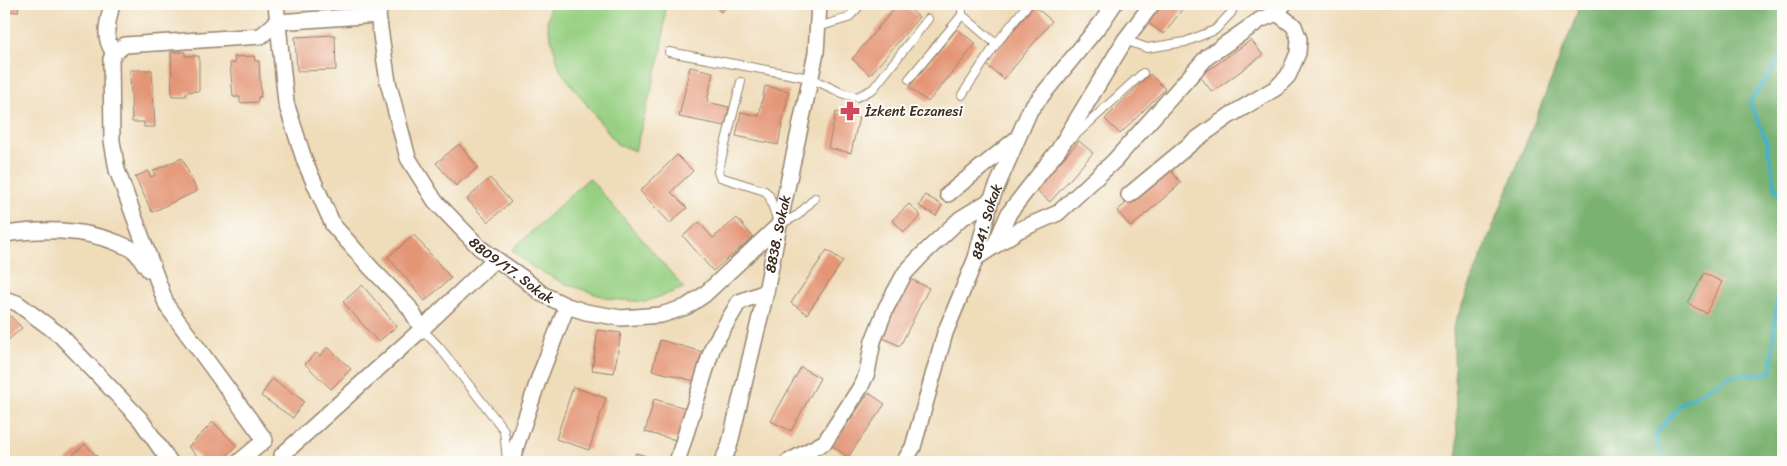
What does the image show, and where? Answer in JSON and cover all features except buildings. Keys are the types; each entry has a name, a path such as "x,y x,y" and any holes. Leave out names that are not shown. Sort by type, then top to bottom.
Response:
{"street":[{"path":"112,4 106,31 107,41 114,53"},
{"path":"276,4 286,102 306,162 333,225 409,307 422,330"},
{"name":"8838. Sokak","path":"722,462 728,447 766,292 816,53 819,4"},
{"name":"8841. Sokak","path":"904,462 913,447 945,333 976,258 991,200 1030,110 1102,22 1114,4"},
{"path":"995,245 1009,213 1059,149 1125,40 1152,4"},
{"path":"976,258 1019,230 1058,213 1114,161 1207,57 1260,20 1281,8 1294,26 1299,39 1298,53 1288,76 1276,88 1229,116 1194,141 1129,195"},
{"path":"379,9 277,22 261,36 125,45 114,53 111,59 112,141 117,170 168,306 265,440 287,458 495,259"},
{"name":"8809/17. Sokak","path":"379,9 388,82 408,158 435,201 480,248 523,278 542,294 567,306 586,312 621,318 661,315 686,307 704,295 779,225"},
{"path":"948,194 1018,138"},
{"path":"788,462 825,442 860,388 867,373 873,341 882,316 905,272 960,219 991,200"},
{"path":"4,234 30,230 61,230 112,241 132,249 158,282"},
{"path":"676,462 713,346 739,302 766,292"},
{"path":"4,299 17,303 60,334 140,419 170,462"},
{"path":"509,462 567,306"},
{"path":"239,462 265,440"}],"lane":[{"path":"818,28 848,18 862,4"},
{"path":"909,78 962,15 962,4"},
{"path":"962,95 996,44 1028,4"},
{"path":"1125,40 1147,48 1185,42 1216,30 1231,13 1235,4"},
{"path":"962,15 996,44"},
{"path":"669,52 810,78 851,97 858,98 873,89 928,19"},
{"path":"1059,149 1143,73"},
{"path":"741,82 718,172 720,177 764,191 769,195 779,225 798,214 815,198"},
{"path":"422,330 440,348 504,430 509,462"}],"green space":[{"path":"550,4 666,4 662,49 635,151 617,144 560,70 547,24"},
{"path":"1581,4 1783,4 1783,462 1458,462 1453,328"},
{"path":"589,178 684,288 645,302 610,299 566,284 532,267 512,250"}],"waterway":[{"path":"1783,55 1750,102 1767,142 1776,190 1783,202"},
{"path":"1662,462 1655,435 1682,403 1730,376 1771,373 1777,294 1783,283"}],"place":[{"name":"İzkent Eczanesi","path":"850,111"}]}
